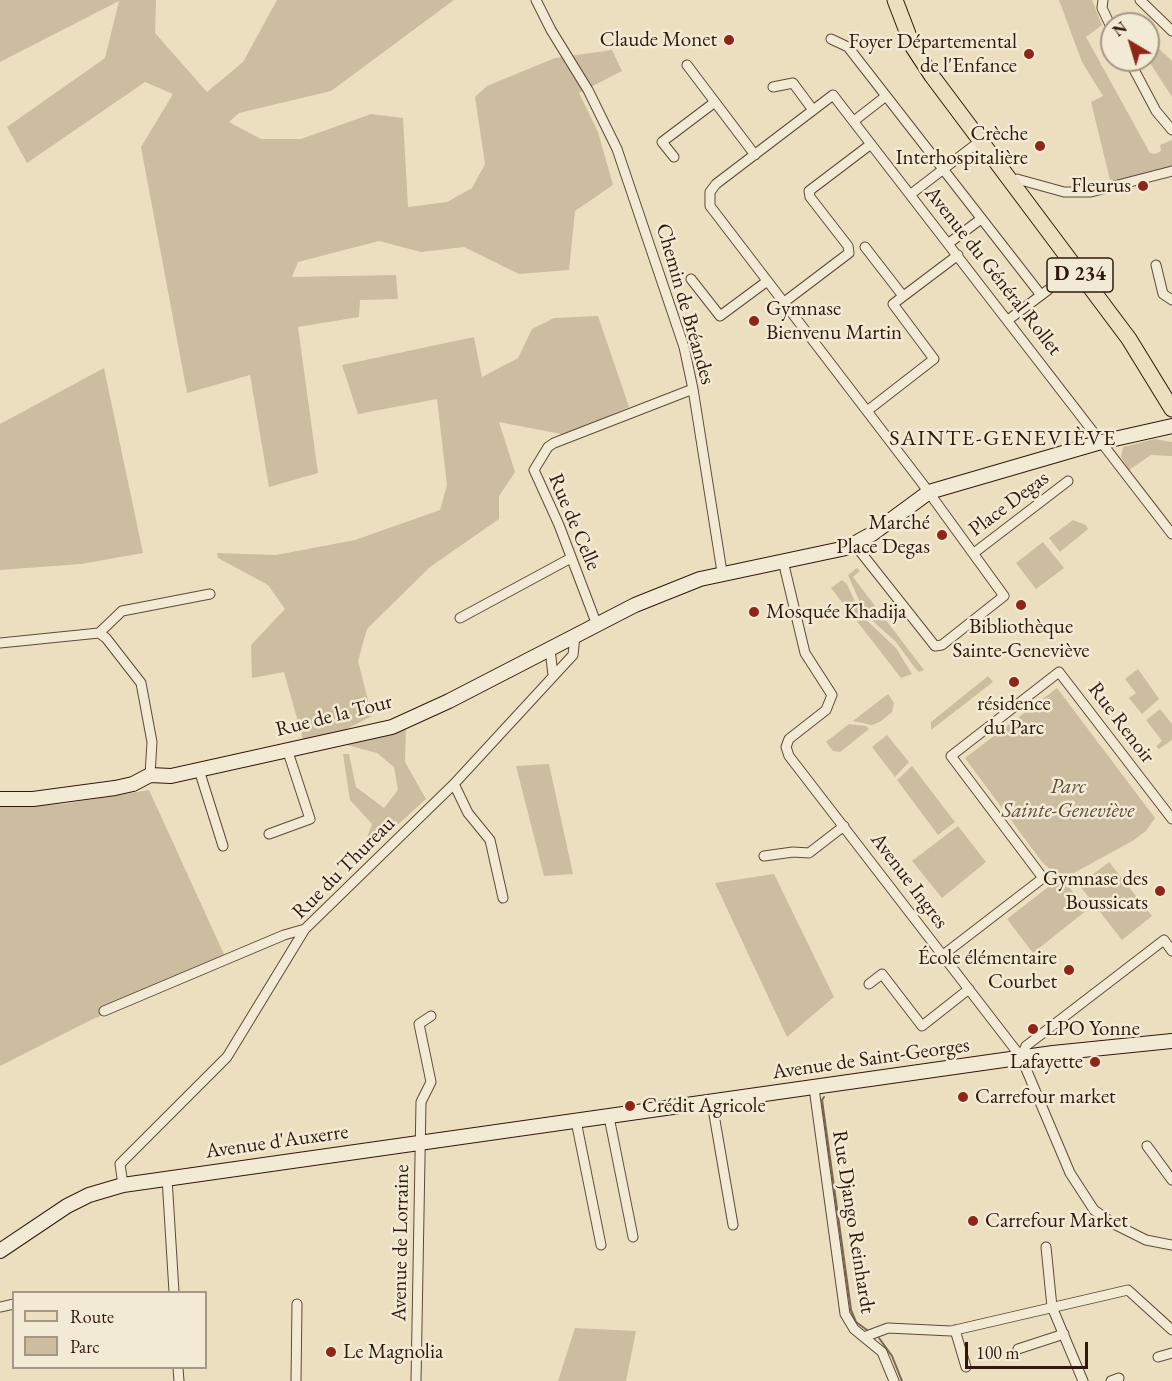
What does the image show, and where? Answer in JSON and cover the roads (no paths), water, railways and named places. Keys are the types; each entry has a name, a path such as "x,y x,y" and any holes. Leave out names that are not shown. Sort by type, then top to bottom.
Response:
{"main road":[{"name":"D 234","path":"895,0 914,46 932,76 1136,349 1172,409"}],"street":[{"name":"Chemin de Bréandes","path":"536,0 550,30 604,122 631,187 684,347 693,389 722,572"},
{"path":"1140,0 1172,31"},
{"path":"831,39 848,47 981,219 1044,292 1008,320"},
{"path":"687,65 754,155 813,110 793,83 773,87"},
{"path":"1135,72 1156,111 1172,130"},
{"name":"Avenue du Général Rollet","path":"813,110 833,95 1172,534"},
{"path":"854,121 886,96"},
{"path":"674,157 662,142 714,102"},
{"path":"911,194 980,141"},
{"path":"783,303 849,253 848,246 809,193 871,144"},
{"name":"Place Degas","path":"754,155 712,188 709,197 713,211 974,553 1068,481"},
{"path":"1011,182 1017,179 1064,192 1091,192 1171,173"},
{"path":"949,243 981,219"},
{"path":"865,247 903,296"},
{"path":"867,411 934,359 893,304 958,255"},
{"path":"1156,265 1163,294 1172,300"},
{"path":"692,279 720,316 766,282"},
{"name":"Rue de Celle","path":"597,625 559,525 535,477 534,470 548,447 693,389"},
{"path":"974,553 1004,596 937,647 855,545 928,492 1101,442 1172,426"},
{"name":"Rue de la Tour","path":"0,799 70,795 133,784 150,775 171,777 392,727 647,600 722,572 855,545"},
{"path":"460,618 571,558"},
{"name":"Avenue Ingres","path":"783,561 805,653 832,695 826,710 789,739 786,747 789,756 1021,1058 1070,1173 1094,1210 1114,1224 1146,1240 1172,1245"},
{"path":"0,643 99,633 122,611 210,594"},
{"path":"99,633 141,683 152,742 150,775"},
{"name":"Rue du Thureau","path":"123,1185 120,1164 227,1057 305,929 454,784 573,655 575,636"},
{"path":"550,650 553,675"},
{"name":"Rue Renoir","path":"943,956 1043,878 951,756 1059,672 1172,819"},
{"path":"269,834 310,819 287,749"},
{"path":"199,770 223,846"},
{"path":"454,784 468,813 490,840 503,898"},
{"path":"764,856 793,852 809,853 844,826"},
{"path":"104,1011 284,935 305,929"},
{"path":"1021,1058 1026,1046 1164,940 1172,951"},
{"path":"869,984 882,974 922,1026 969,989"},
{"name":"Avenue de Lorraine","path":"416,1381 420,1102 431,1082 419,1024 431,1016"},
{"name":"Avenue de Saint-Georges","path":"576,1121 1021,1058 1172,1041"},
{"name":"Rue Django Reinhardt","path":"814,1088 845,1314 848,1322 882,1352 894,1381"},
{"path":"712,1103 733,1225"},
{"path":"609,1116 633,1237"},
{"path":"576,1121 601,1245"},
{"name":"Avenue d'Auxerre","path":"0,1251 66,1206 89,1195 123,1185 576,1121"},
{"path":"1147,1146 1172,1180"},
{"path":"167,1178 174,1291"},
{"path":"1046,1247 1052,1306 1083,1381"},
{"path":"864,1337 888,1328 955,1330 1128,1290 1172,1330"},
{"path":"296,1381 297,1304"},
{"path":"955,1330 966,1367"},
{"path":"1018,1349 1064,1334"},
{"path":"1158,1357 1172,1353"}],"waterway":[{"path":"824,1097 822,1100 851,1310 856,1322 867,1330"},
{"path":"879,1338 892,1356 902,1381"}],"place":[{"name":"Claude Monet","path":"729,40"},
{"name":"Foyer Départemental de l'Enfance","path":"1029,54"},
{"name":"Crèche Interhospitalière","path":"1040,146"},
{"name":"Fleurus","path":"1143,186"},
{"name":"Gymnase Bienvenu Martin","path":"754,321"},
{"name":"Marché Place Degas","path":"942,535"},
{"name":"Bibliothèque Sainte-Geneviève","path":"1021,605"},
{"name":"Mosquée Khadija","path":"754,612"},
{"name":"résidence du Parc","path":"1014,682"},
{"name":"Gymnase des Boussicats","path":"1160,891"},
{"name":"École élémentaire Courbet","path":"1069,970"},
{"name":"LPO Yonne","path":"1033,1029"},
{"name":"Lafayette","path":"1095,1062"},
{"name":"Carrefour market","path":"963,1097"},
{"name":"Crédit Agricole","path":"630,1106"},
{"name":"Carrefour Market","path":"973,1221"},
{"name":"Le Magnolia","path":"331,1352"}],"district":[{"name":"SAINTE-GENEVIÈVE","path":"1003,439"}],"park label":[{"name":"Parc Sainte-Geneviève","path":"1068,799"}]}
